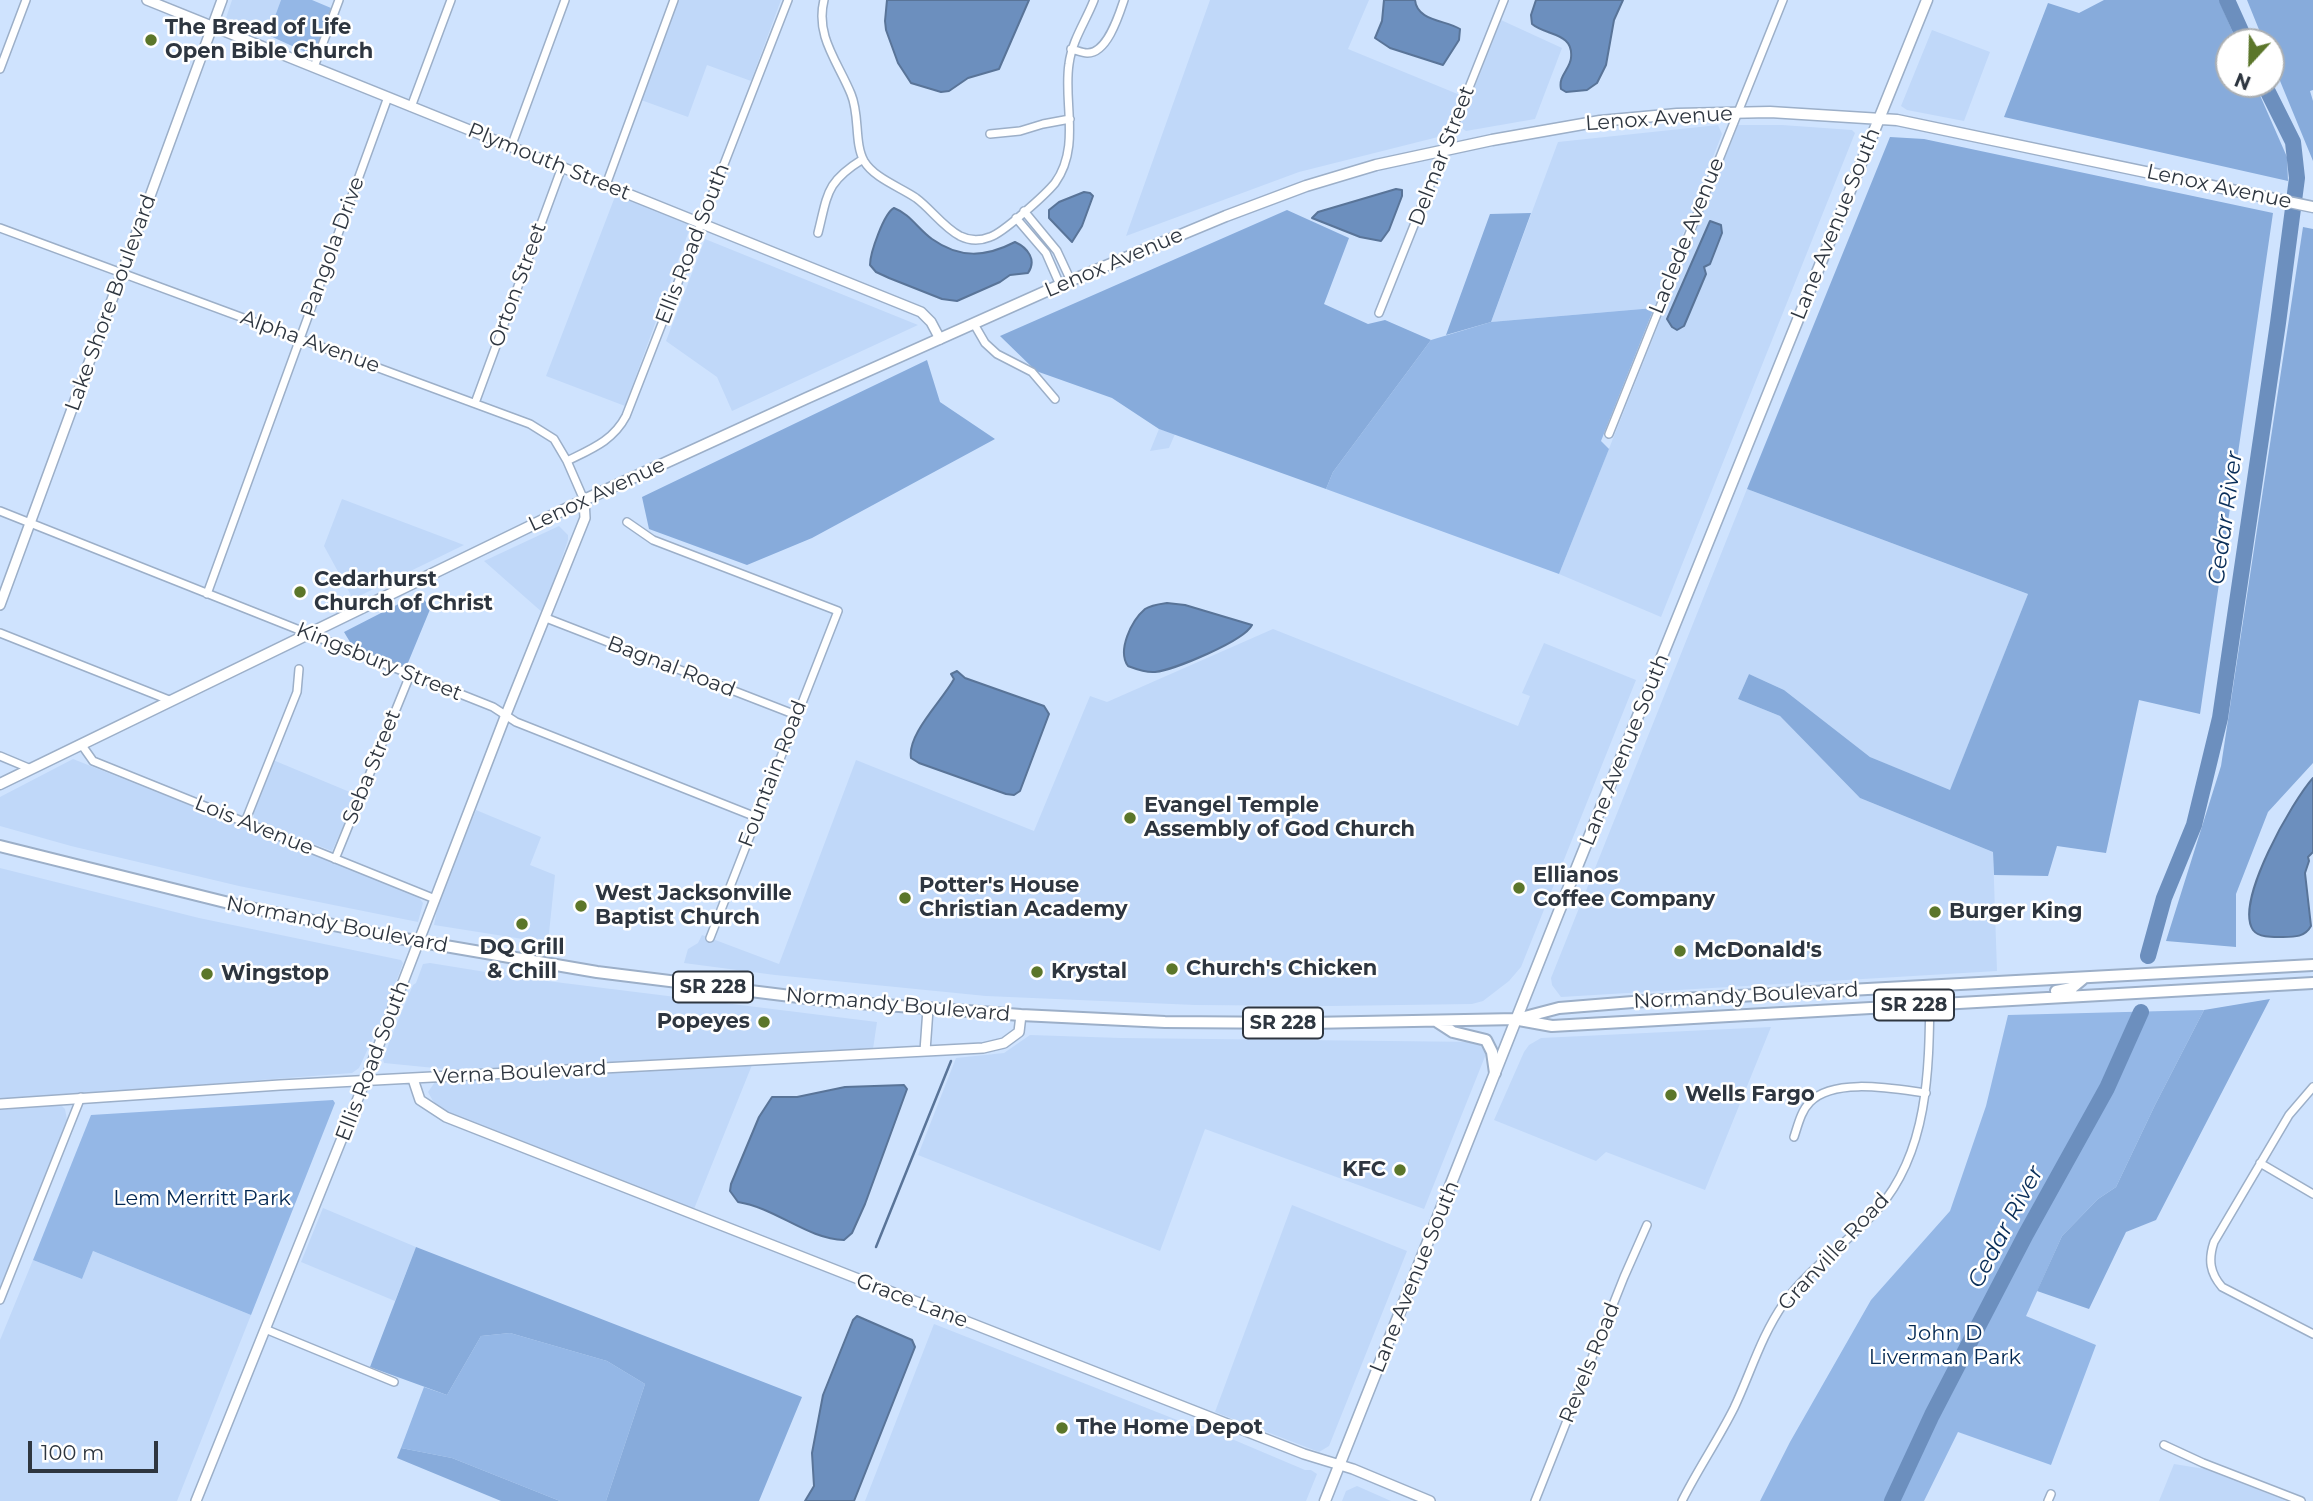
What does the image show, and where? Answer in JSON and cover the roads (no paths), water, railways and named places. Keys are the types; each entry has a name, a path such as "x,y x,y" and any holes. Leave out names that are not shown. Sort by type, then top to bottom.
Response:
{"main road":[{"name":"Lane Avenue South","path":"1325,1501 1927,0"},
{"name":"Lenox Avenue","path":"0,785 169,700 583,500 940,339 1060,285 1226,216 1306,186 1376,165 1600,121 1737,112 1879,118 2011,142 2313,207"},
{"name":"Normandy Boulevard","path":"0,846 258,910 419,942 647,979 831,1001 1021,1015 1165,1022 1517,1019 1569,1007 1715,997 2313,965"},
{"path":"2010,1000 2017,994 2072,988 2084,978"},
{"name":"Normandy Boulevard","path":"1517,1019 1552,1026 2313,983"},
{"path":"1436,1021 1453,1032 1486,1040 1492,1052 1495,1073"}],"street":[{"path":"0,69 26,0"},
{"name":"Plymouth Street","path":"147,0 921,312 931,322 940,339"},
{"name":"Lake Shore Boulevard","path":"0,605 222,0"},
{"path":"314,67 339,0"},
{"path":"411,107 451,0"},
{"path":"511,147 565,0"},
{"path":"606,185 674,0"},
{"name":"Ellis Road South","path":"567,461 607,441 620,427 788,0"},
{"path":"824,0 822,26 826,44 854,102 863,159 881,177 922,203 957,235 969,240 982,240 997,234 1056,180 1069,144 1068,67 1071,49 1094,0"},
{"path":"1071,49 1087,53 1104,44 1124,0"},
{"name":"Delmar Street","path":"1379,313 1504,0"},
{"name":"Laclede Avenue","path":"1609,433 1783,0"},
{"name":"Pangola Drive","path":"207,594 388,97"},
{"path":"990,134 1020,131 1070,119"},
{"path":"818,233 835,180 863,159"},
{"name":"Orton Street","path":"475,403 562,167"},
{"path":"1024,211 1057,251 1071,281"},
{"path":"1016,218 1046,253 1060,285"},
{"name":"Alpha Avenue","path":"0,228 539,428 554,439 567,461 583,500"},
{"path":"974,324 985,342 997,354 1031,372 1055,399"},
{"name":"Ellis Road South","path":"196,1501 365,1081 585,518 583,500"},
{"name":"Kingsbury Street","path":"0,511 493,707 505,717 756,817"},
{"name":"Fountain Road","path":"627,522 653,540 838,611 710,938"},
{"name":"Bagnal Road","path":"546,618 796,715"},
{"path":"0,633 169,700"},
{"path":"245,822 297,692 299,669"},
{"name":"Seba Street","path":"335,859 410,675"},
{"name":"Lois Avenue","path":"81,744 93,761 435,899"},
{"path":"0,756 31,769"},
{"name":"Granville Road","path":"1682,1501 1734,1407 1759,1345 1772,1321 1797,1287 1878,1209 1893,1188 1908,1155 1926,1093 1929,1069 1930,986"},
{"path":"925,1051 928,1009"},
{"name":"Verna Boulevard","path":"0,1104 81,1097 983,1048 1004,1043 1019,1032 1021,1015"},
{"name":"Grace Lane","path":"413,1079 420,1100 446,1117 1313,1458 1340,1465 1430,1501"},
{"path":"1794,1137 1808,1103 1833,1089 1883,1087 1926,1093"},
{"path":"2313,1087 2289,1115 2214,1242 2210,1254 2213,1273 2222,1287 2313,1334"},
{"path":"0,1300 81,1097"},
{"path":"2260,1163 2313,1194"},
{"name":"Revels Road","path":"1535,1501 1647,1225"},
{"path":"265,1329 394,1382"},
{"path":"2164,1445 2301,1501"}],"waterway":[{"name":"Cedar River","path":"2227,0 2240,28"},
{"name":"Cedar River","path":"2148,956 2164,898 2194,825 2220,718 2278,323 2297,178 2293,142 2271,98"},
{"name":"Cedar River","path":"1892,1501 1932,1415 2026,1234 2107,1088 2141,1012"},
{"path":"876,1247 951,1061"}],"place":[{"name":"The Bread of Life Open Bible Church","path":"151,40"},
{"name":"Cedarhurst Church of Christ","path":"300,592"},
{"name":"Evangel Temple Assembly of God Church","path":"1130,818"},
{"name":"Ellianos Coffee Company","path":"1519,888"},
{"name":"Potter's House Christian Academy","path":"905,898"},
{"name":"West Jacksonville Baptist Church","path":"581,906"},
{"name":"Burger King","path":"1935,912"},
{"name":"DQ Grill & Chill","path":"522,924"},
{"name":"McDonald's","path":"1680,951"},
{"name":"Church's Chicken","path":"1172,969"},
{"name":"Krystal","path":"1037,972"},
{"name":"Wingstop","path":"207,974"},
{"name":"Popeyes","path":"764,1022"},
{"name":"Wells Fargo","path":"1671,1095"},
{"name":"KFC","path":"1400,1170"},
{"name":"The Home Depot","path":"1062,1428"}],"park label":[{"name":"Lem Merritt Park","path":"202,1199"},
{"name":"John D Liverman Park","path":"1945,1346"}]}
